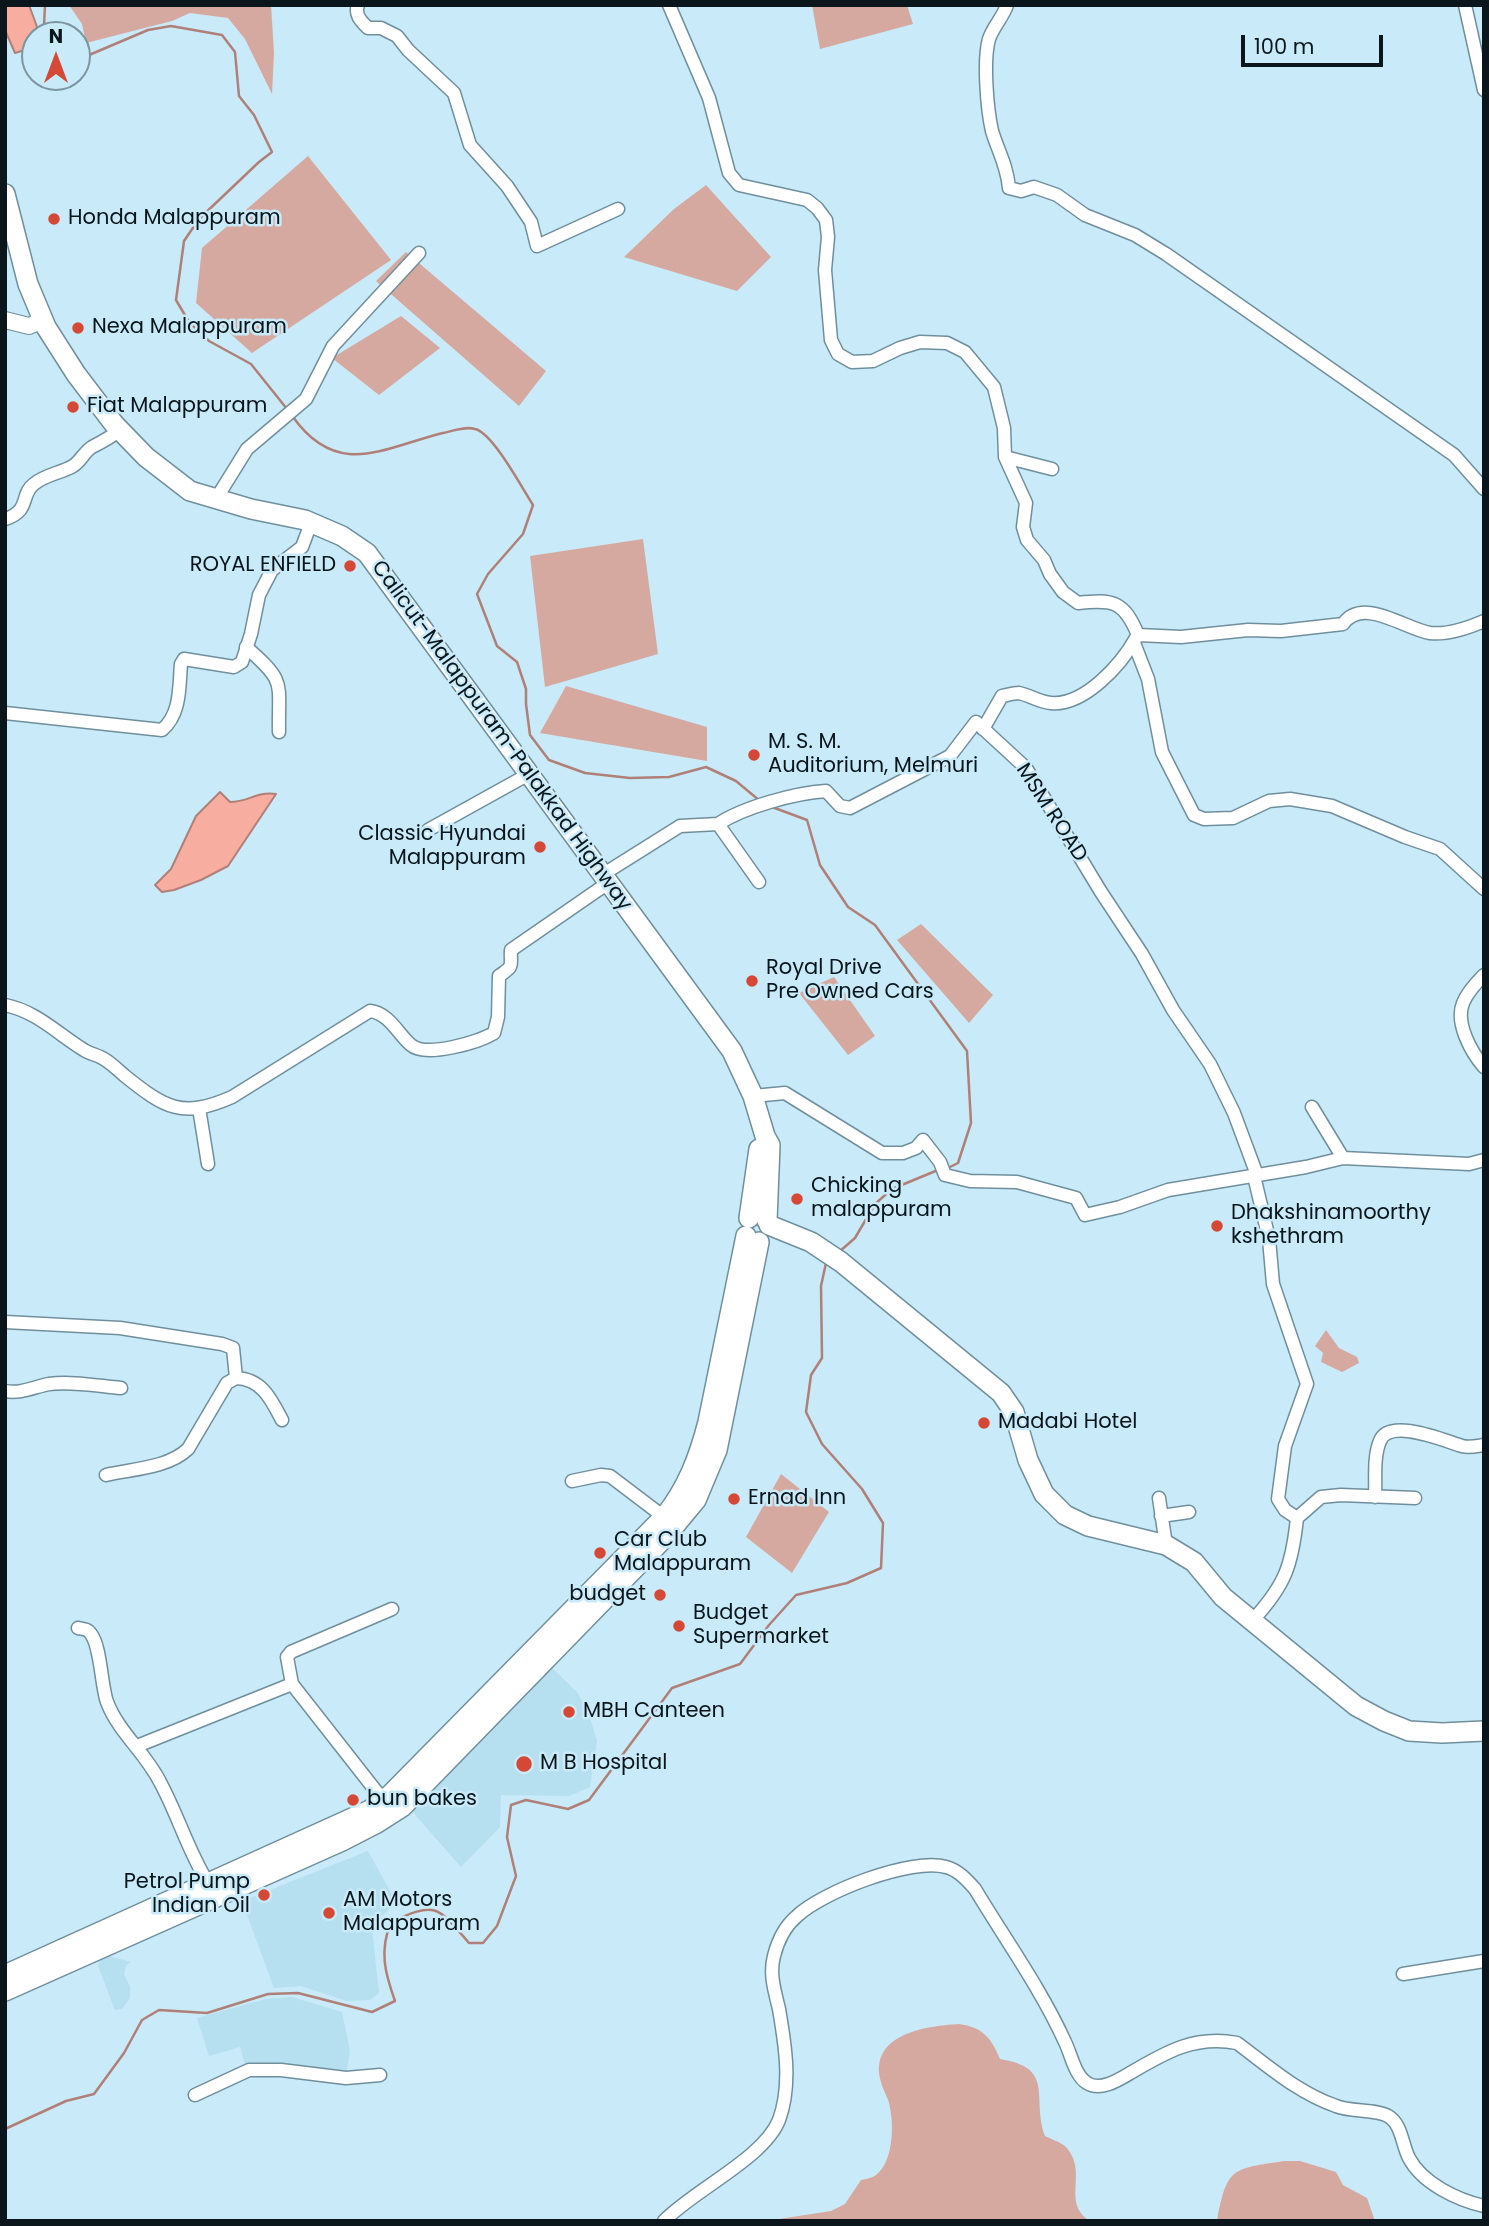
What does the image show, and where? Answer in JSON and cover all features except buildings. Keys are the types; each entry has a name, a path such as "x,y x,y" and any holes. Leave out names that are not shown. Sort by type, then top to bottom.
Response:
{"highway":[{"name":"Calicut-Malappuram-Palakkad Highway","path":"5,194 40,326 120,430 146,457 190,491 305,520 342,536 367,553 732,1051 753,1096 765,1136 759,1145 759,1230 717,1450 696,1500 684,1516 650,1553 449,1746 370,1810 275,1862 5,1991"},
{"name":"Calicut-Malappuram-Palakkad Highway","path":"5,1975 208,1883 342,1841 402,1807 449,1746 678,1500 701,1449 759,1230"},
{"path":"759,1230 811,1242 841,1262 1001,1393 1013,1412 1028,1460 1044,1494 1065,1515 1088,1526 1166,1545 1194,1562 1223,1597 1356,1706 1384,1721 1409,1731 1484,1731"}],"main road":[{"path":"5,320 40,326"}],"street":[{"path":"358,5 356,9 360,20 368,28 381,28 397,36 408,50 454,93 470,145 508,186 531,222 537,246 618,209"},
{"path":"669,5 709,98 729,173 739,185 807,200 826,220 828,237 825,270 831,340 838,354 852,362 873,361 920,342 947,343 965,352 994,387 1004,428 1005,457 1026,503 1023,527 1027,540 1045,560 1050,574 1063,592 1078,603 1099,601 1119,605 1130,615 1147,678 1162,752 1194,816 1204,819 1233,818 1269,801 1290,799 1332,806 1440,849 1484,889"},
{"path":"1007,5 989,37 987,104 993,133 1007,169 1009,188 1021,191 1034,187 1057,195 1085,215 1135,235 1166,254 1454,455 1484,489"},
{"path":"1465,5 1484,90"},
{"path":"216,499 247,449 306,399 332,346 419,253"},
{"path":"5,520 22,509 27,500 27,490 35,482 77,464 92,447 101,444 120,430"},
{"path":"1005,457 1052,469"},
{"path":"5,713 162,730 173,721 181,663 184,659 234,667 242,662 259,594 272,570 302,547 312,523"},
{"path":"1136,639 1248,630 1281,631 1343,624 1348,617 1361,614 1372,614 1430,633 1465,629 1484,621"},
{"path":"5,1005 33,1015 84,1050 103,1058 151,1097 167,1106 190,1109 209,1107 232,1097 370,1011 378,1012 414,1047 428,1051 481,1041 494,1033 498,1017 499,976 510,968 511,950 680,826 718,824 734,814 808,792 826,791 840,806 850,808 950,755 976,722 983,729 1002,696 1018,693 1051,703 1067,701 1088,691 1128,653 1136,639"},
{"path":"246,647 270,668 278,680 281,689 279,732"},
{"name":"MSM ROAD","path":"983,729 1026,768 1142,954 1173,1010 1210,1064 1234,1113 1256,1175 1269,1239 1273,1284 1307,1384 1285,1446 1278,1499 1285,1510 1297,1518"},
{"path":"428,830 529,774"},
{"path":"718,824 759,882"},
{"path":"1484,975 1462,1005 1462,1028 1475,1056 1484,1067"},
{"path":"753,1096 785,1093 882,1153 903,1153 916,1148 923,1140 940,1162 945,1175 970,1181 1017,1182 1076,1198 1085,1214 1120,1207 1168,1190 1343,1158 1469,1164 1484,1160"},
{"path":"1312,1107 1343,1158"},
{"path":"199,1108 208,1164"},
{"path":"5,1322 120,1328 222,1344 233,1349 236,1378"},
{"path":"106,1475 162,1464 180,1457 188,1450 227,1383 236,1378 255,1382 268,1394 282,1420"},
{"path":"5,1391 13,1392 49,1384 121,1388"},
{"path":"1375,1497 1380,1439 1387,1433 1424,1433 1465,1447 1484,1445"},
{"path":"572,1481 601,1475 610,1476 664,1517"},
{"path":"1253,1620 1273,1598 1285,1577 1293,1555 1297,1518 1321,1497 1341,1495 1415,1498"},
{"path":"1158,1498 1166,1545"},
{"path":"1161,1516 1189,1512"},
{"path":"383,1800 292,1684 286,1657 290,1652 392,1609"},
{"path":"78,1628 86,1629 93,1636 103,1688 115,1720 159,1779 183,1828 194,1860 208,1883"},
{"path":"137,1746 292,1684"},
{"path":"664,2221 680,2204 760,2147 778,2121 786,2072 785,2046 772,1973 773,1957 782,1932 799,1914 843,1889 896,1870 925,1865 946,1867 961,1875 975,1889 1058,2025 1077,2072 1084,2082 1092,2086 1104,2086 1170,2050 1193,2043 1237,2043 1307,2095 1339,2108 1387,2115 1396,2124 1409,2158 1419,2172 1445,2191 1484,2206"},
{"path":"1403,1974 1484,1961"},
{"path":"195,2095 249,2070 281,2070 346,2078 380,2075"}],"shaded area":[{"path":"5,5 29,5 35,21 21,21 21,51 15,53 5,30"},
{"path":"69,5 271,5 274,53 272,94 245,39 228,18 190,13 172,21 91,42 91,21 80,21"},
{"path":"812,5 907,5 913,24 820,49"},
{"path":"308,156 391,260 252,353 196,303 202,248"},
{"path":"706,185 771,257 737,291 624,257 674,209"},
{"path":"406,252 546,371 519,406 376,281"},
{"path":"401,316 440,348 379,395 332,358"},
{"path":"643,539 658,654 545,687 530,556"},
{"path":"566,686 707,727 707,761 540,733"},
{"path":"220,792 230,802 263,794 276,794 228,866 201,880 162,892 155,885 171,869 196,816"},
{"path":"921,924 993,995 969,1023 897,940"},
{"path":"834,977 875,1036 848,1055 799,993"},
{"path":"1326,1330 1339,1348 1357,1357 1359,1363 1342,1372 1321,1362 1323,1353 1315,1346"},
{"path":"781,1474 829,1512 792,1573 746,1537"},
{"name":"M B Hospital","path":"548,1664 577,1692 588,1711 597,1741 590,1787 569,1796 501,1795 500,1827 461,1867 411,1810"},
{"path":"368,1851 396,1902 372,1929 379,1993 370,2000 347,2001 301,1986 274,1988 242,1901"},
{"path":"105,1951 108,1956 131,1962 126,1965 124,1974 130,1987 130,1998 122,2009 115,2010 98,1966 98,1952"},
{"path":"292,1997 342,2012 350,2051 346,2075 297,2066 245,2064 240,2047 209,2056 197,2018 266,1999"},
{"path":"959,2024 985,2034 1000,2059 1029,2069 1035,2077 1045,2136 1065,2146 1072,2156 1077,2205 1090,2221 766,2221 831,2211 845,2204 861,2180 871,2178 882,2169 889,2153 892,2134 889,2104 881,2082 879,2066 883,2053 902,2036 930,2027"},
{"path":"1300,2161 1336,2172 1343,2185 1367,2198 1375,2221 1217,2221 1225,2190 1235,2173 1253,2166"}],"waterway":[{"path":"44,21 45,5"},
{"path":"91,54 148,30 171,26 222,35 235,52 239,96 254,115 272,152 199,219 184,241 176,300 189,322 209,341 251,364 287,409"},
{"path":"293,417 310,436 327,448 345,453 382,451 463,428 482,433 498,450 533,505 523,534 488,574 477,594 497,646 517,662 526,689 530,735 549,760 585,773 630,778 669,777 706,767 736,781 760,801"},
{"path":"772,807 807,820 820,865 848,907 875,925 967,1051 971,1123 958,1163 948,1168"},
{"path":"839,1252 855,1238 875,1204 892,1189 938,1170"},
{"path":"5,2129 66,2101 94,2094 124,2053 142,2020 159,2010 207,2013 268,1994 298,1993 372,2012 395,2001 388,1981 384,1952 391,1922 418,1911 435,1911 450,1921 469,1943 483,1943 497,1926 516,1876 507,1837 511,1805 526,1800 568,1809 589,1800 672,1688 740,1664 796,1595 847,1583 881,1568 883,1523 862,1489 822,1444 806,1412 811,1375 822,1358 821,1286 826,1263"}],"place":[{"name":"Honda Malappuram","path":"54,219"},
{"name":"Nexa Malappuram","path":"78,328"},
{"name":"Fiat Malappuram","path":"73,407"},
{"name":"ROYAL ENFIELD","path":"350,566"},
{"name":"M. S. M. Auditorium, Melmuri","path":"754,755"},
{"name":"Classic Hyundai Malappuram","path":"540,847"},
{"name":"Royal Drive Pre Owned Cars","path":"752,981"},
{"name":"Chicking malappuram","path":"797,1199"},
{"name":"Dhakshinamoorthy kshethram","path":"1217,1226"},
{"name":"Madabi Hotel","path":"984,1423"},
{"name":"Ernad Inn","path":"734,1499"},
{"name":"Car Club Malappuram","path":"600,1553"},
{"name":"budget","path":"660,1595"},
{"name":"Budget Supermarket","path":"679,1626"},
{"name":"MBH Canteen","path":"569,1712"},
{"name":"M B Hospital","path":"524,1764"},
{"name":"bun bakes","path":"353,1800"},
{"name":"Petrol Pump Indian Oil","path":"264,1895"},
{"name":"AM Motors Malappuram","path":"329,1913"}]}
